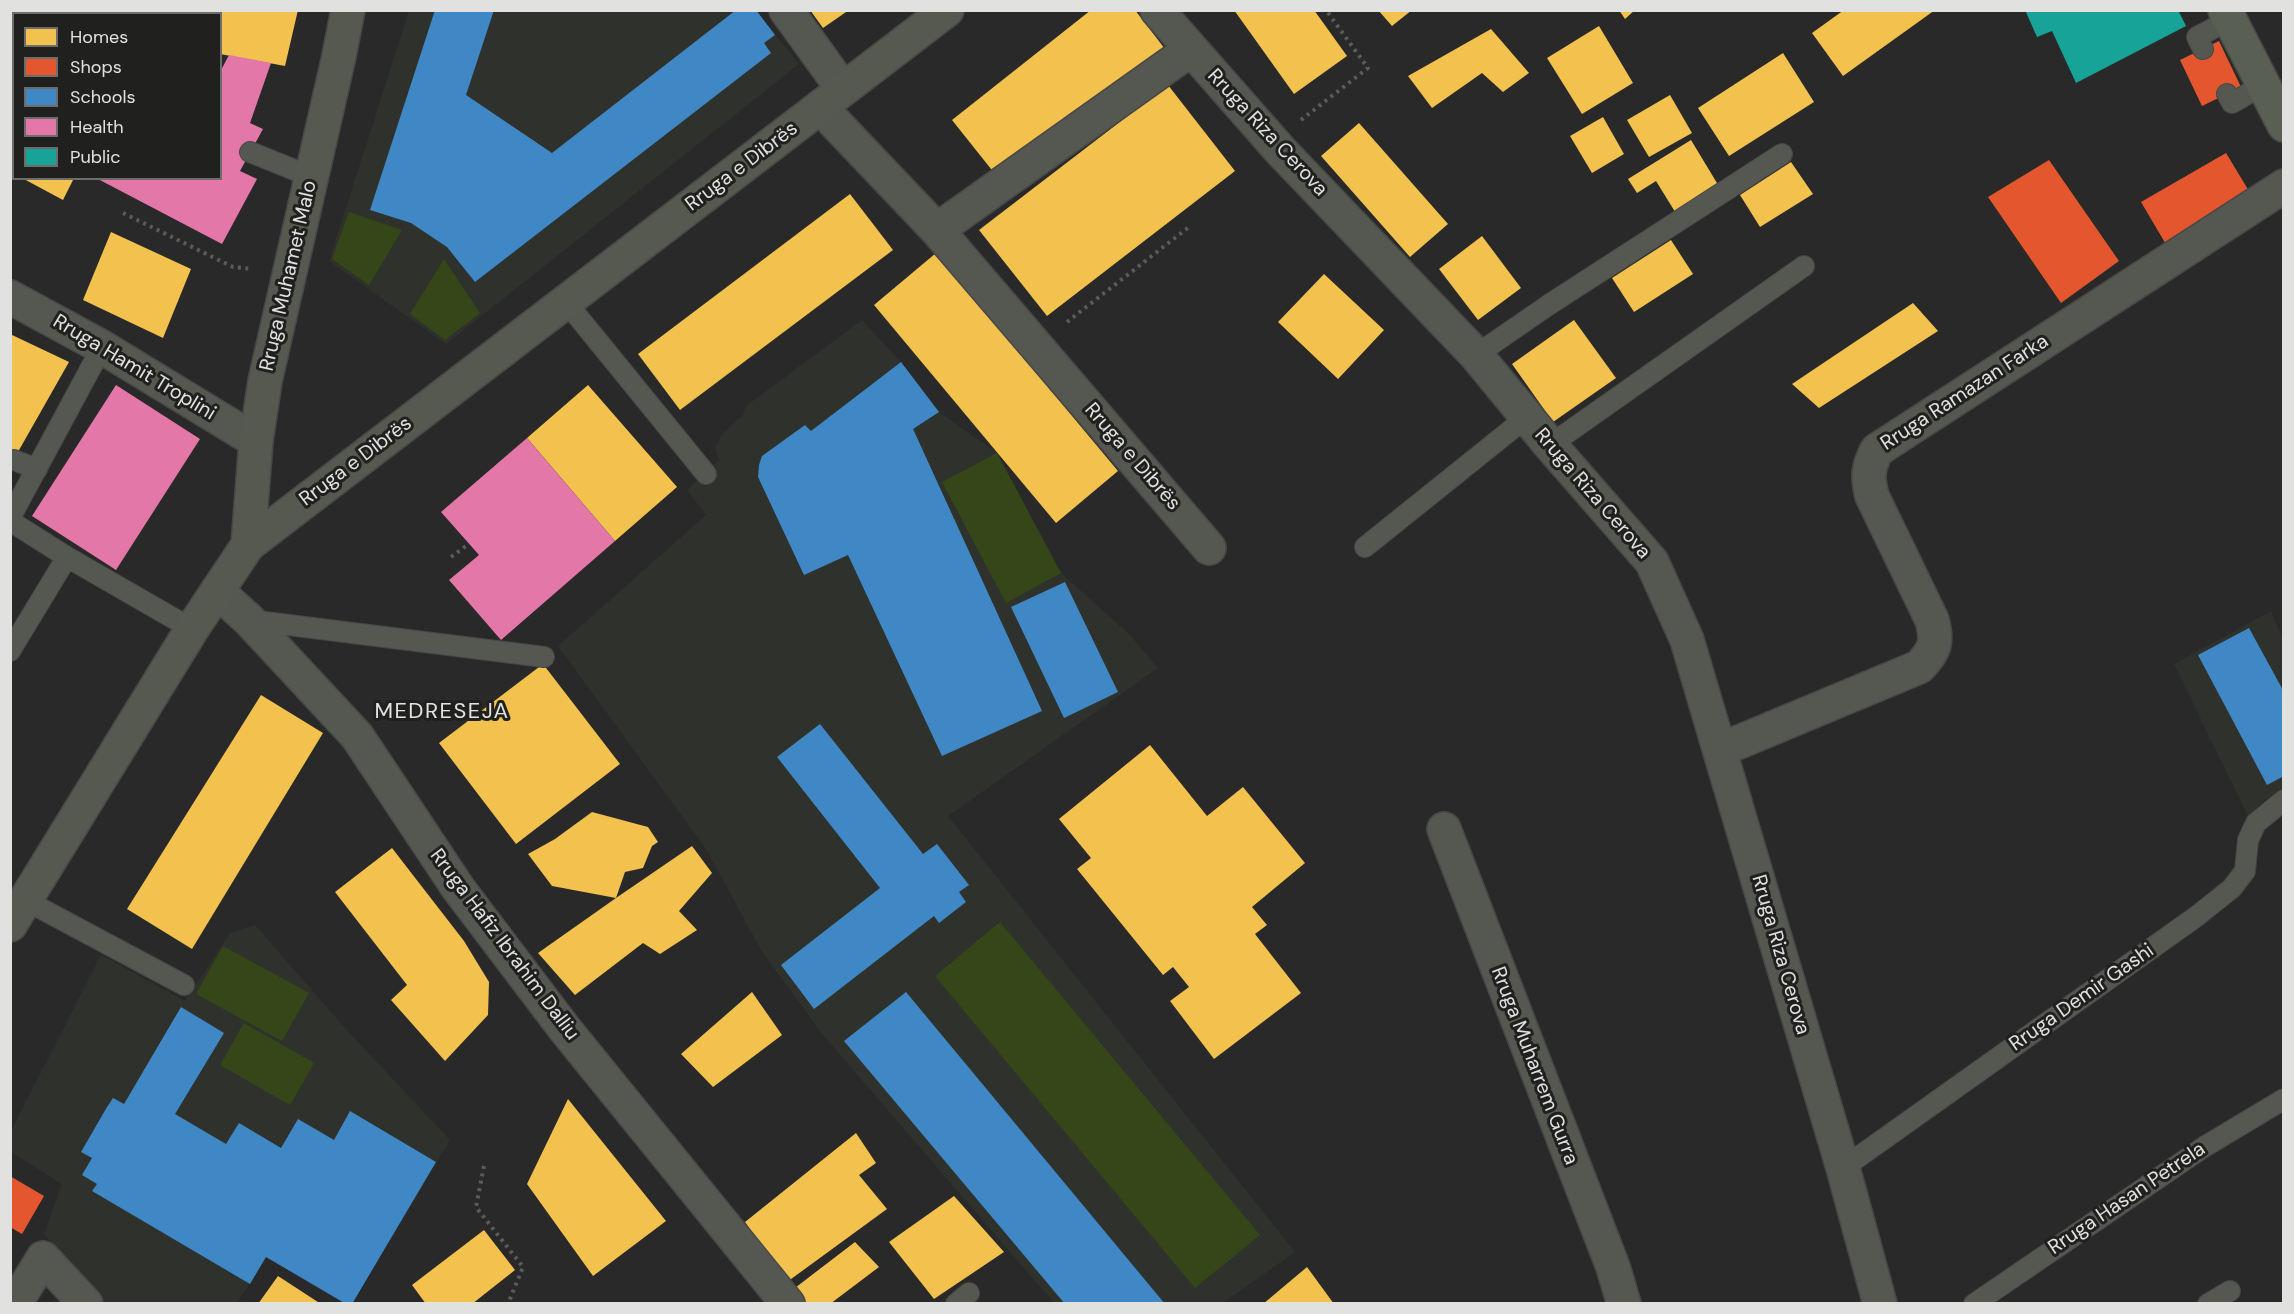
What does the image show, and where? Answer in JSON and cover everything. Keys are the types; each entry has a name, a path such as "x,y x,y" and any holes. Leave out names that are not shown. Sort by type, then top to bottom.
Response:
{"main road":[{"name":"Rruga Muhamet Malo","path":"248,545 256,441 265,381 348,10"},
{"name":"Rruga e Dibrës","path":"18,912 192,629 248,545 947,10"},
{"path":"2227,15 2283,125"}],"street":[{"path":"786,10 832,98"},
{"name":"Rruga Riza Cerova","path":"1157,10 1273,142 1476,355 1550,445 1652,562 1687,640 1843,1168 1880,1304"},
{"path":"937,230 1190,50"},
{"name":"Rruga e Dibrës","path":"832,98 937,230 1209,548"},
{"name":"Rruga Ramazan Farka","path":"1720,750 1919,667 1931,655 1936,636 1932,620 1872,496 1867,479 1869,465 1877,450 2283,186"},
{"name":"Rruga Hamit Troplini","path":"10,297 102,347 256,441"},
{"name":"Rruga Hafiz Ibrahim Dalliu","path":"217,591 249,620 357,736 458,888 564,1028 788,1304"},
{"name":"Rruga Muharrem Gurra","path":"1444,829 1613,1268 1624,1304"},
{"path":"15,1304 43,1258 86,1304"}],"lane":[{"path":"2203,49 2197,37 2227,15"},
{"path":"2227,94 2232,103 2263,85"},
{"path":"250,152 312,177"},
{"path":"1476,355 1550,304 1782,154"},
{"path":"1550,445 1804,266"},
{"path":"566,302 706,474"},
{"path":"102,347 10,519 67,557 192,629"},
{"path":"1365,547 1527,417"},
{"path":"14,460 37,469"},
{"path":"10,651 67,557"},
{"path":"249,620 544,657"},
{"name":"Rruga Demir Gashi","path":"1843,1168 2187,923 2232,888 2245,871 2248,840 2256,823 2283,800"},
{"path":"18,912 184,985"},
{"name":"Rruga Hasan Petrela","path":"1974,1304 2204,1147 2283,1099"},
{"path":"2208,1304 2230,1290"}],"path":[{"path":"1273,142 1368,68 1326,10"},
{"path":"123,213 233,267 256,270"},
{"path":"1036,346 1189,227"},
{"path":"451,557 469,544"},
{"path":"484,1166 476,1207 524,1268 508,1304"}],"shaded area":[{"path":"409,11 756,11 799,64 446,344 329,261"},
{"path":"862,320 901,362 939,412 997,453 1061,573 1130,635 1158,668 948,816 1295,1252 1223,1303 1054,1303 823,1035 761,950 706,849 558,646 706,515 687,490 719,460 715,448 722,434 743,415 746,406"},
{"path":"2271,611 2283,638 2283,788 2265,800 2248,816 2174,664"},
{"path":"255,925 345,1028 450,1140 352,1303 266,1257 237,1303 106,1304 44,1234 62,1184 11,1152 10,1133 101,955 185,1001 230,933"}],"green space":[{"path":"349,212 402,230 369,285 332,259"},
{"path":"444,259 480,313 445,340 410,314"},
{"path":"997,453 1061,573 1006,603 942,482"},
{"path":"1000,922 1260,1235 1195,1288 935,976"},
{"path":"223,946 309,993 282,1041 196,994"},
{"path":"244,1023 314,1063 290,1105 220,1065"}],"building: Homes":[{"path":"78,10 298,10 285,66 222,54 222,12 78,12"},
{"path":"810,10 849,10 823,28"},
{"path":"1091,10 1135,10 1165,49 999,179 952,120"},
{"path":"1234,10 1314,10 1347,56 1294,94"},
{"path":"1378,10 1412,10 1392,26"},
{"path":"1619,10 1635,10 1625,19"},
{"path":"1844,10 1935,10 1843,76 1812,33"},
{"path":"1599,26 1633,83 1582,114 1547,58"},
{"path":"1491,29 1529,73 1503,92 1482,73 1432,108 1408,76"},
{"path":"10,45 12,46 12,174 10,173"},
{"path":"1783,53 1814,102 1729,156 1698,108"},
{"path":"1168,85 1235,171 1047,316 979,230"},
{"path":"1670,95 1692,133 1649,157 1627,120"},
{"path":"1603,117 1624,154 1592,173 1570,136"},
{"path":"1359,123 1448,224 1410,257 1321,156"},
{"path":"1691,140 1720,188 1677,215 1656,181 1637,193 1628,179"},
{"path":"1791,162 1813,194 1760,227 1740,195"},
{"path":"26,180 73,180 63,200"},
{"path":"850,194 893,250 680,410 638,354"},
{"path":"111,232 191,269 163,338 83,300"},
{"path":"1482,236 1521,288 1478,320 1439,269"},
{"path":"1671,240 1693,274 1634,312 1612,278"},
{"path":"936,253 1118,471 1056,523 874,305"},
{"path":"1324,274 1384,330 1338,379 1278,322"},
{"path":"1913,303 1938,331 1819,408 1792,384"},
{"path":"1574,320 1616,378 1553,422 1512,364"},
{"path":"10,334 69,362 10,466"},
{"path":"588,385 677,487 615,541 527,438"},
{"path":"543,664 620,764 516,844 439,743"},
{"path":"261,695 323,733 192,949 127,909"},
{"path":"1150,745 1207,816 1243,787 1305,863 1252,907 1267,925 1255,934 1301,993 1214,1059 1170,1001 1189,987 1173,967 1163,975 1077,869 1091,858 1059,819"},
{"path":"592,812 648,827 658,842 652,846 643,868 625,872 616,898 552,886 528,854 555,839"},
{"path":"692,846 712,873 679,911 697,930 660,954 643,943 575,995 538,953"},
{"path":"392,848 464,941 489,982 488,1015 445,1061 391,1000 407,985 335,892"},
{"path":"752,992 782,1035 713,1087 681,1054"},
{"path":"568,1099 666,1221 593,1276 527,1184"},
{"path":"856,1133 876,1163 859,1175 887,1209 787,1282 745,1222"},
{"path":"954,1196 1004,1252 934,1299 889,1242"},
{"path":"484,1230 515,1270 472,1304 426,1304 412,1285"},
{"path":"855,1242 879,1267 830,1304 803,1304 791,1291"},
{"path":"1307,1267 1334,1304 1263,1304"},
{"path":"278,1276 321,1304 258,1304"}],"building: Shops":[{"path":"2219,41 2241,87 2202,106 2180,60"},
{"path":"2226,153 2252,196 2167,246 2141,202"},
{"path":"2049,160 2119,261 2061,303 1988,197"},
{"path":"10,1176 44,1196 22,1234 10,1227"}],"building: Schools":[{"path":"435,10 494,10 466,95 552,153 736,10 756,10 775,35 764,43 771,53 475,282 447,247 411,223 370,210"},
{"path":"901,362 939,412 913,429 1042,711 942,756 848,555 804,575 758,477 762,456 805,425 811,431"},
{"path":"1065,582 1118,692 1064,718 1011,607"},
{"path":"2249,628 2284,692 2284,776 2267,785 2198,655"},
{"path":"820,724 923,854 937,844 969,885 959,892 966,902 939,923 934,916 814,1009 781,965 880,888 777,757"},
{"path":"906,992 1165,1304 1065,1304 844,1041"},
{"path":"181,1007 224,1033 175,1114 226,1144 239,1123 281,1148 298,1119 334,1140 350,1111 436,1162 352,1304 346,1304 266,1257 250,1284 92,1191 97,1184 82,1175 92,1158 81,1152 107,1107 113,1098 124,1104"}],"building: Health":[{"path":"229,55 271,63 250,123 263,129 240,171 257,179 222,244 100,180 222,180 222,68"},
{"path":"116,385 200,439 116,570 32,516"},
{"path":"527,438 615,541 501,640 449,580 479,555 441,512"}],"building: Public":[{"path":"2025,10 2178,10 2186,26 2076,83 2052,31 2037,37"}],"district":[{"name":"MEDRESEJA","path":"442,712"}]}
